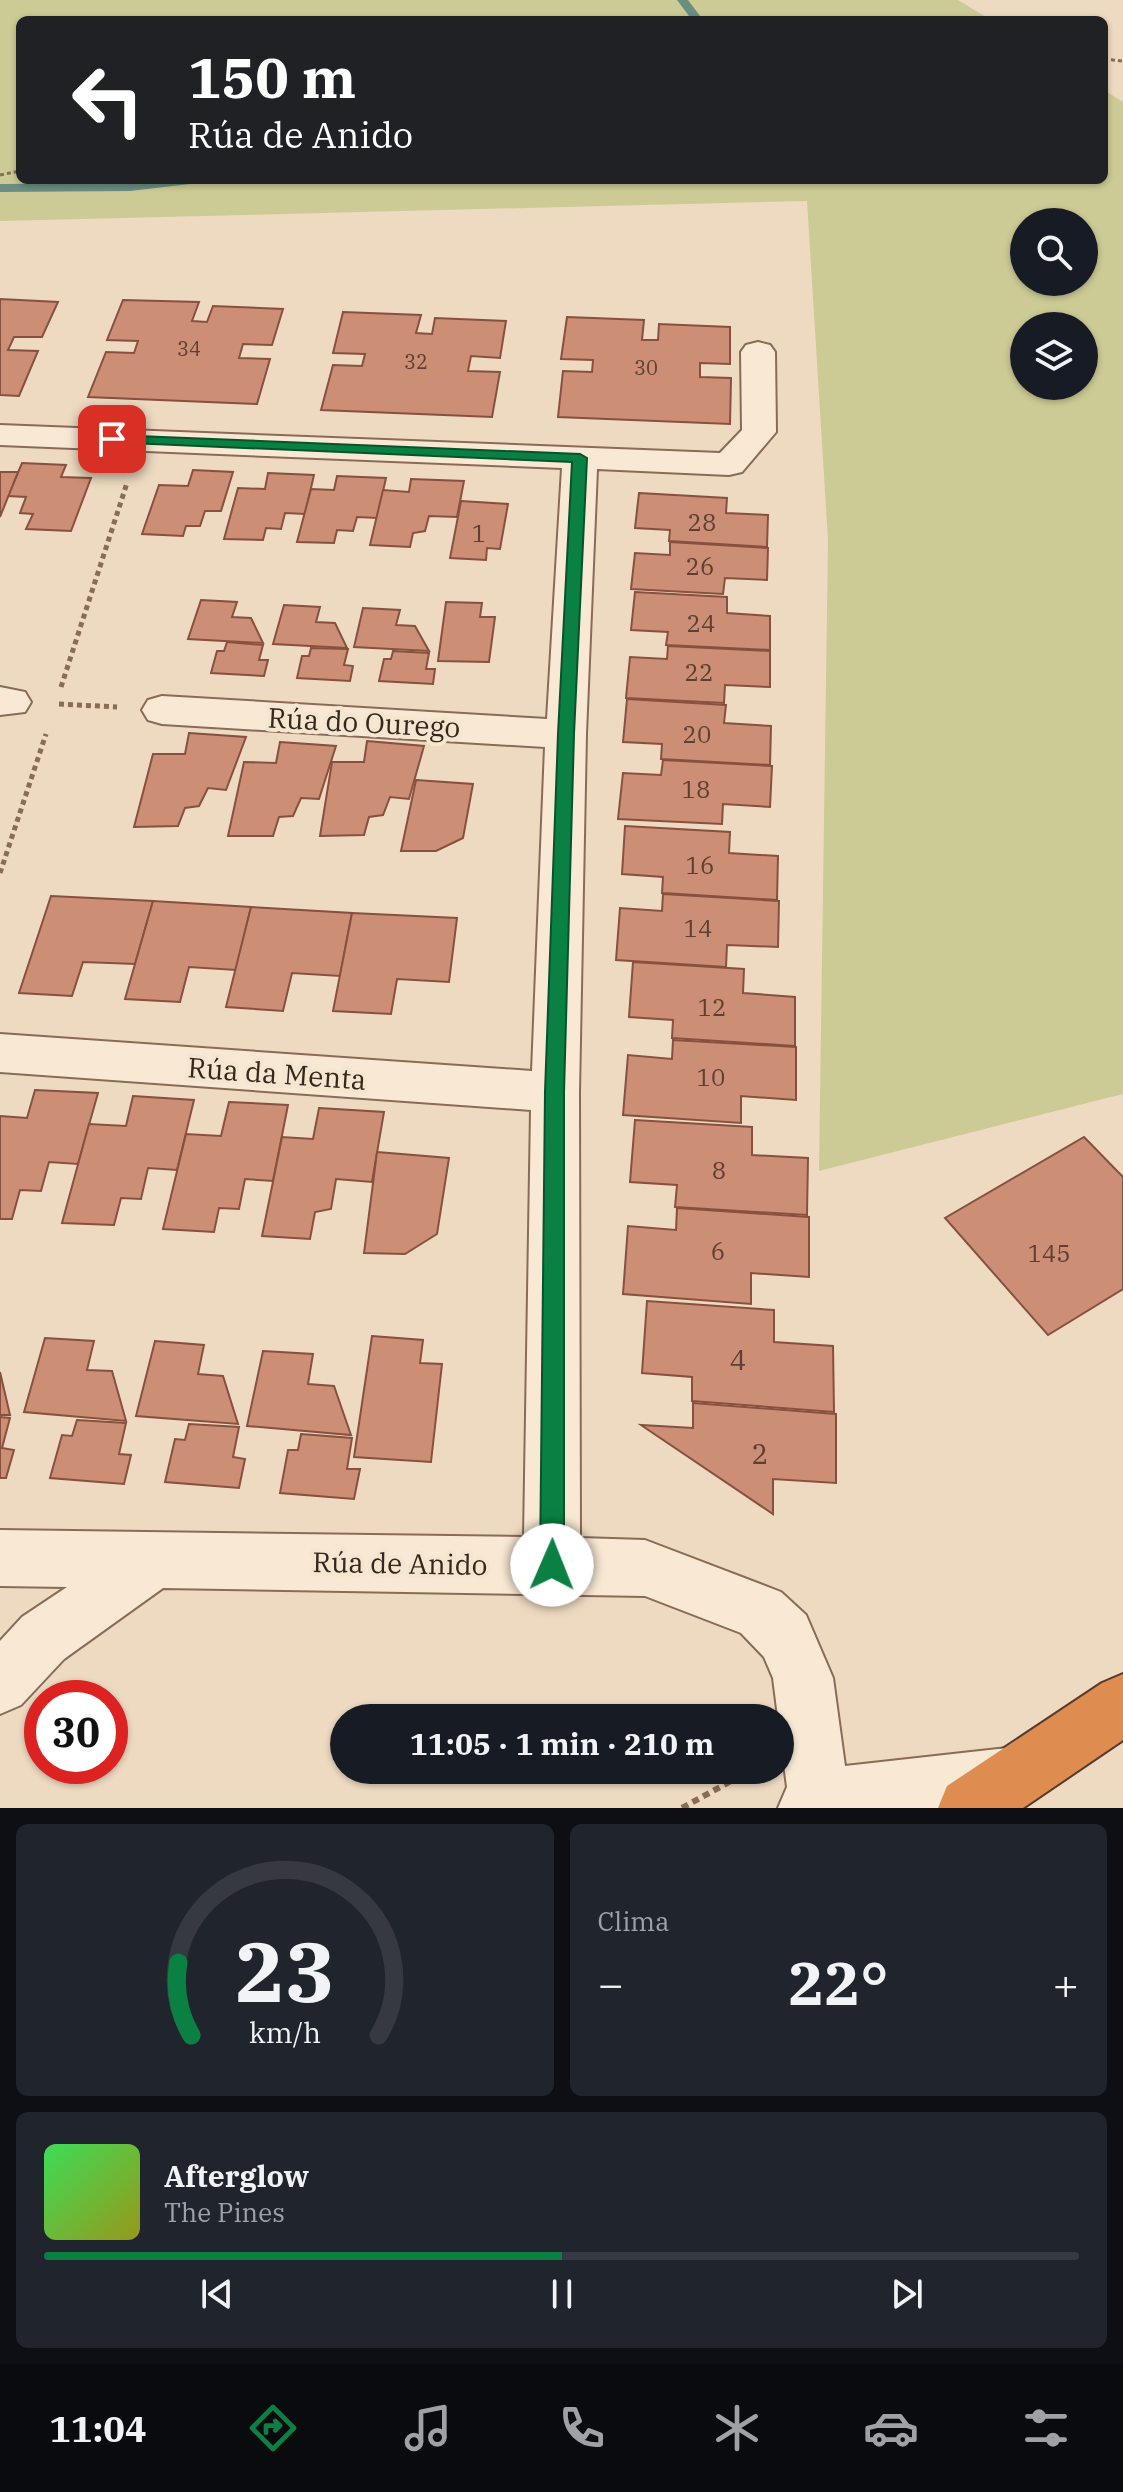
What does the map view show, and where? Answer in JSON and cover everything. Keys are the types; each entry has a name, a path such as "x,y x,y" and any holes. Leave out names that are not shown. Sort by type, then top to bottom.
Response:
{"highway":[{"path":"994,1793 1123,1704"}],"street":[{"path":"0,435 729,464 759,432 758,352"},
{"path":"552,1565 555,1092 566,734 580,458"},
{"name":"Rúa do Ourego","path":"162,710 566,734"},
{"name":"Rúa da Menta","path":"0,1053 555,1092"},
{"name":"Rúa de Anido","path":"0,1558 645,1568 761,1612 785,1636 803,1678 814,1804"},
{"path":"0,1684 43,1638 154,1560"},
{"path":"814,1804 994,1793"}],"path":[{"path":"0,873 140,440"},
{"path":"5,701 162,710"},
{"path":"682,1808 726,1784"}],"shaded area":[{"path":"0,0 958,0 984,16 16,16 16,184 1108,184 1108,93 1123,102 1123,1094 819,1171 828,540 807,201 0,221"}],"building":[{"path":"0,299 58,302 42,337 14,337 8,350 38,351 19,396 0,395"},
{"path":"123,300 199,302 192,321 207,322 213,306 283,309 272,345 243,344 239,358 270,359 257,404 88,397 106,352 134,353 138,341 107,340"},
{"path":"343,312 421,315 416,333 432,334 435,318 506,321 500,358 471,356 468,371 500,372 492,417 321,410 333,365 362,366 365,354 333,353"},
{"path":"567,317 644,320 642,340 658,340 659,324 730,327 730,364 700,363 700,377 731,378 730,424 558,417 563,371 592,372 593,360 561,359"},
{"path":"22,463 66,465 61,477 91,478 71,531 26,529 33,514 20,513 26,497 8,496"},
{"path":"193,470 233,472 221,511 205,511 200,526 186,526 183,536 142,534 159,485 188,486"},
{"path":"0,472 18,472 0,517"},
{"path":"268,473 314,475 305,514 285,513 281,529 266,528 263,540 224,539 238,488 265,489"},
{"path":"337,476 386,478 377,518 357,517 353,531 337,530 334,543 297,542 311,489 334,490"},
{"path":"411,479 464,481 457,517 429,516 425,531 413,533 410,547 370,545 383,490 409,492"},
{"path":"639,493 727,498 726,513 768,515 767,547 669,541 670,530 635,528"},
{"path":"461,501 508,504 500,549 487,548 486,560 450,558"},
{"path":"670,542 768,548 767,580 725,578 723,594 631,589 635,553 670,555"},
{"path":"635,592 727,597 727,613 770,616 770,650 666,645 668,632 631,630"},
{"path":"201,600 237,602 232,617 251,618 263,643 188,639"},
{"path":"446,602 482,603 480,617 495,617 489,662 438,661"},
{"path":"284,605 320,607 316,622 335,623 347,648 273,644"},
{"path":"363,608 400,610 396,625 415,626 429,651 354,647"},
{"path":"227,642 263,645 259,660 268,660 264,676 211,673 217,651 224,651"},
{"path":"668,646 770,651 770,687 725,685 724,703 626,698 630,657 667,659"},
{"path":"311,648 348,649 344,665 353,666 350,681 297,678 302,656 309,656"},
{"path":"393,651 429,653 426,669 435,669 433,684 379,681 384,659 391,659"},
{"path":"627,699 726,705 724,723 771,726 770,765 661,759 662,744 623,742"},
{"path":"189,733 246,737 226,790 208,788 199,806 185,808 178,826 134,827 153,754 185,754"},
{"path":"367,741 424,746 409,799 390,797 383,815 369,817 364,835 320,836 332,762 364,762"},
{"path":"280,742 336,746 319,799 301,798 293,816 279,817 273,836 228,836 244,762 276,763"},
{"path":"663,760 772,766 770,807 723,804 722,824 618,819 623,773 661,775"},
{"path":"416,780 473,784 463,838 436,851 401,851"},
{"path":"625,826 730,832 729,853 778,856 777,900 662,893 663,877 622,874"},
{"path":"663,894 779,901 778,947 727,945 726,967 616,960 620,908 662,911"},
{"path":"51,896 153,901 135,964 83,962 72,996 19,993"},
{"path":"153,901 251,907 236,970 189,967 180,1002 125,999"},
{"path":"251,907 352,913 340,976 292,973 283,1011 226,1007"},
{"path":"352,913 457,918 449,982 397,979 391,1014 333,1011"},
{"path":"633,962 744,969 743,993 795,997 795,1046 672,1038 673,1020 629,1017"},
{"path":"673,1040 796,1047 796,1100 741,1096 741,1123 623,1115 628,1055 672,1059"},
{"path":"35,1090 98,1093 78,1164 49,1162 41,1191 20,1190 12,1219 0,1219 0,1116 27,1118"},
{"path":"133,1096 194,1100 177,1170 148,1168 141,1199 121,1198 114,1225 62,1223 89,1124 126,1126"},
{"path":"229,1102 288,1105 273,1181 245,1179 239,1209 219,1208 214,1232 163,1229 186,1134 221,1136"},
{"path":"319,1108 384,1112 372,1182 336,1179 331,1209 315,1212 310,1239 262,1236 282,1137 313,1139"},
{"path":"635,1120 752,1127 752,1155 808,1158 807,1215 675,1207 677,1185 630,1182"},
{"path":"1084,1137 1123,1177 1123,1289 1048,1335 945,1218"},
{"path":"377,1152 449,1158 437,1234 405,1254 364,1253"},
{"path":"677,1208 809,1217 809,1277 751,1273 751,1304 623,1294 628,1226 676,1230"},
{"path":"647,1301 774,1310 774,1342 833,1346 834,1412 692,1401 692,1377 642,1373"},
{"path":"372,1336 423,1340 420,1363 442,1364 431,1462 354,1457"},
{"path":"45,1338 94,1341 87,1370 112,1371 126,1421 24,1412"},
{"path":"155,1341 204,1345 198,1374 223,1376 238,1424 136,1416"},
{"path":"263,1351 313,1354 308,1384 334,1386 351,1435 247,1426"},
{"path":"0,1372 10,1415 0,1415"},
{"path":"693,1403 836,1414 836,1483 773,1479 773,1514 641,1425 693,1428"},
{"path":"0,1417 10,1418 2,1448 14,1450 6,1478 0,1478"},
{"path":"77,1420 126,1423 119,1454 131,1455 124,1484 50,1478 62,1435 72,1436"},
{"path":"189,1424 239,1427 233,1457 245,1459 239,1488 165,1482 175,1439 185,1440"},
{"path":"301,1434 352,1438 347,1469 360,1469 354,1499 280,1493 288,1450 298,1450"}],"waterway":[{"path":"682,0 695,16"},
{"path":"0,188 156,184"}],"route":[{"path":"112,439 580,458 566,734 555,1092 552,1565"}]}
